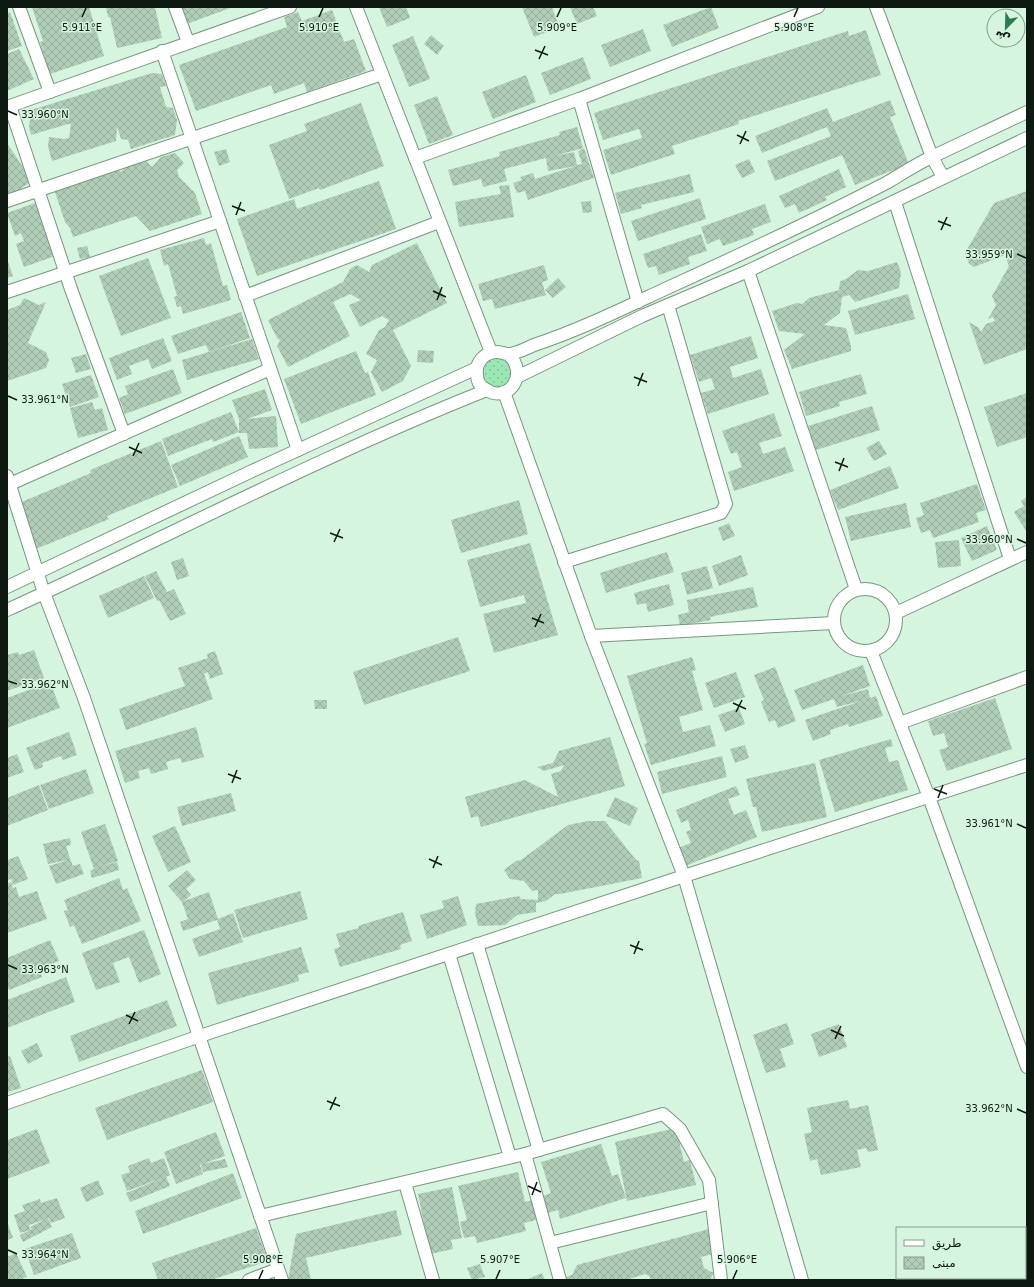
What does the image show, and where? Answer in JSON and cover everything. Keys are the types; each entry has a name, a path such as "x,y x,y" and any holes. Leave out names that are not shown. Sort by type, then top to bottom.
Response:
{"street":[{"path":"20,7 50,92"},
{"path":"174,7 188,42"},
{"path":"124,434 65,272 8,106 290,7"},
{"path":"356,7 490,352"},
{"path":"415,158 579,99 818,7"},
{"path":"876,7 932,157 943,177"},
{"path":"162,51 298,450"},
{"path":"7,201 382,74"},
{"path":"579,99 638,302"},
{"path":"508,354 516,364 517,377 515,384 504,392 493,393 486,390 478,380 477,368 483,357 490,352 508,354 554,338 638,302 707,270 881,185 932,157 1027,112"},
{"path":"517,377 642,316 748,271 1027,138"},
{"path":"895,202 1010,559"},
{"path":"7,292 220,221"},
{"path":"245,296 440,222"},
{"path":"748,271 856,589"},
{"path":"564,562 721,513 726,504 668,305"},
{"path":"7,587 298,450 477,368"},
{"path":"249,1280 280,1275 84,698 44,593 39,571 8,480 124,434 270,369"},
{"path":"7,610 266,487 486,390"},
{"path":"504,392 591,636 684,876 802,1280"},
{"path":"896,613 1027,552"},
{"path":"856,589 870,589 884,594 890,600 896,613 896,627 893,635 887,642 871,651 862,651 846,644 840,638 834,623 836,607 840,600 848,593 856,589"},
{"path":"591,636 834,623"},
{"path":"871,651 929,797 1025,1051 1027,1067"},
{"path":"900,723 1027,677"},
{"path":"7,1103 200,1036 477,944 1027,765"},
{"path":"477,944 539,1150"},
{"path":"449,954 510,1157"},
{"path":"260,1216 525,1154 662,1114 680,1129 709,1180 721,1280"},
{"path":"525,1154 560,1280"},
{"path":"405,1183 433,1280"},
{"path":"550,1243 712,1203"}],"green space":[{"path":"494,356 500,356 510,363 513,372 512,378 506,385 500,388 494,388 484,381 481,375 481,369 488,359"}],"building":[{"path":"32,7 89,7 104,56 50,74 40,42 43,41"},
{"path":"106,7 155,7 162,38 117,48 110,17 108,17"},
{"path":"177,7 233,7 184,25"},
{"path":"379,7 406,7 410,18 387,27"},
{"path":"522,7 552,7 559,27 534,37"},
{"path":"570,7 593,7 597,16 577,24"},
{"path":"711,7 719,28 672,47 663,25"},
{"path":"332,10 344,42 354,39 366,71 307,92 304,83 274,94 271,85 196,111 179,65 287,27 284,17 298,12 302,21"},
{"path":"10,12 22,46 7,51 7,13"},
{"path":"643,29 651,51 610,67 601,45"},
{"path":"866,30 881,75 738,121 739,124 672,146 675,154 611,175 603,150 642,138 639,129 603,140 594,113 848,31 849,36"},
{"path":"431,35 444,46 437,55 424,44"},
{"path":"413,36 430,79 409,87 392,45"},
{"path":"19,49 34,79 7,91 7,54"},
{"path":"583,57 591,79 550,95 541,73"},
{"path":"152,73 162,74 166,86 160,87 166,107 173,108 177,120 175,135 131,149 128,140 121,139 117,127 116,141 52,161 48,147 49,137 69,138 71,124 31,135 29,127 31,110"},
{"path":"526,75 536,102 493,119 482,92"},
{"path":"437,96 453,135 429,144 414,105"},
{"path":"890,100 896,115 890,117 909,164 855,185 842,155 775,181 767,161 831,136 827,127 762,153 755,136 827,108 833,122"},
{"path":"361,103 384,166 320,190 319,188 289,199 269,145 307,131 304,124"},
{"path":"577,127 583,148 554,156 574,152 577,165 582,164 578,151 584,148 594,178 528,200 525,191 517,193 513,183 522,180 520,177 533,173 535,179 576,166 548,171 546,158 504,169 507,181 483,187 481,179 453,186 448,170 500,156 499,152 560,135 559,132"},
{"path":"7,143 32,181 7,198"},
{"path":"226,149 230,162 219,166 214,152"},
{"path":"175,153 184,163 177,170 179,177 195,193 202,214 150,231 136,216 73,237 70,228 65,222 55,192 64,182 115,165 121,172 126,167 146,161 152,167 161,157"},
{"path":"749,159 755,172 742,178 735,165"},
{"path":"839,169 846,187 825,197 827,200 799,213 795,204 785,208 779,196"},
{"path":"690,174 694,192 641,205 642,208 621,214 615,193"},
{"path":"379,181 396,229 257,276 237,219 294,199 297,209"},
{"path":"509,185 514,217 459,227 455,202 501,194 499,186"},
{"path":"1027,191 1027,349 984,365 969,322 979,328 981,332 986,324 995,321 993,317 988,319 996,305 992,296 1009,266 1005,255 974,267 969,264 965,253 994,203"},
{"path":"700,198 706,219 638,241 631,221"},
{"path":"591,201 592,212 583,213 581,202"},
{"path":"35,203 55,256 24,267 16,244 24,241 21,233 15,236 7,213"},
{"path":"765,204 771,222 752,229 754,235 723,246 720,239 707,244 701,227"},
{"path":"701,234 707,251 688,257 690,264 659,275 656,266 648,268 643,254"},
{"path":"204,238 206,245 211,243 223,286 227,285 231,300 183,314 181,306 177,307 174,297 177,296 168,264 164,266 160,250"},
{"path":"417,243 447,303 393,330 411,366 403,381 382,392 371,372 377,360 366,354 379,330 385,327 389,320 382,316 360,327 349,305 361,300 350,294 333,302 350,336 288,367 277,346 280,340 277,338 268,320 343,282 350,269 357,265 369,272 372,265"},
{"path":"87,246 90,257 80,259 77,248"},
{"path":"148,258 171,318 121,336 99,276"},
{"path":"7,259 13,276 7,278"},
{"path":"897,262 901,272 899,288 855,302 849,295 842,297 840,313 824,325 846,328 851,351 792,369 784,350 805,334 779,331 772,311 797,303 802,304 809,298 839,290 840,281 846,279 858,270 868,271"},
{"path":"544,265 548,280 542,282 546,295 495,309 492,299 483,301 478,284"},
{"path":"558,278 566,287 553,298 545,290"},
{"path":"908,294 915,319 855,335 848,311"},
{"path":"24,298 39,305 46,302 28,343 46,352 49,360 46,368 7,381 7,310 20,305"},
{"path":"241,312 250,338 209,352 206,345 178,354 171,336"},
{"path":"751,336 758,358 730,367 733,378 761,369 769,394 708,414 701,393 715,389 711,378 699,382 690,355"},
{"path":"163,338 172,361 152,369 148,359 129,366 132,374 117,380 109,358"},
{"path":"252,339 259,359 187,380 182,360"},
{"path":"418,350 434,351 433,363 417,362"},
{"path":"356,351 365,373 368,372 376,395 301,424 284,379"},
{"path":"86,354 91,369 76,373 71,358"},
{"path":"173,369 182,393 125,414 119,398 128,394 125,386"},
{"path":"861,374 867,394 839,402 840,406 806,416 799,392"},
{"path":"91,375 99,397 70,407 62,384"},
{"path":"265,389 272,410 247,419 276,416 278,447 249,449 247,433 239,433 239,419 232,400"},
{"path":"1027,393 1027,437 997,447 984,407"},
{"path":"92,402 95,410 102,408 108,430 78,438 70,408"},
{"path":"872,406 880,430 816,450 808,426"},
{"path":"231,412 239,432 213,442 212,439 168,456 162,439"},
{"path":"774,413 782,436 759,443 763,454 785,447 794,471 734,491 728,472 742,467 737,452 731,454 722,431"},
{"path":"239,436 248,457 180,486 171,465"},
{"path":"161,441 178,487 107,516 109,519 36,549 19,503 91,473 90,470"},
{"path":"879,441 887,454 874,461 866,448"},
{"path":"890,466 899,488 838,510 830,490"},
{"path":"977,484 986,510 976,513 979,522 933,538 930,530 921,533 916,518 924,515 920,503"},
{"path":"1027,497 1026,531 1014,512 1024,506 1021,501"},
{"path":"519,500 528,534 461,553 451,520"},
{"path":"906,503 911,527 851,541 845,517"},
{"path":"729,523 735,536 723,541 718,528"},
{"path":"987,526 997,550 972,561 961,538"},
{"path":"959,540 961,566 938,568 935,542"},
{"path":"530,543 558,635 494,653 483,614 526,603 524,595 480,607 467,560"},
{"path":"667,552 674,572 606,593 600,573"},
{"path":"741,555 748,575 719,586 712,566"},
{"path":"183,558 189,576 177,580 171,562"},
{"path":"707,566 713,588 687,595 681,573"},
{"path":"156,571 167,592 174,589 186,614 170,621 159,600 157,601 145,576"},
{"path":"144,576 154,598 108,618 99,596"},
{"path":"669,584 674,605 648,612 646,603 637,605 634,593"},
{"path":"753,587 758,607 710,617 711,620 680,626 678,615 689,612 687,600"},
{"path":"458,637 470,671 364,705 353,672"},
{"path":"34,650 44,678 7,691 7,655 18,652 19,655"},
{"path":"215,651 223,674 210,679 208,672 204,674 213,699 126,730 119,709 185,686 178,668 208,658 207,654"},
{"path":"692,657 696,670 692,671 703,710 679,717 683,732 710,725 716,746 651,765 644,744 647,743 627,676"},
{"path":"863,665 870,686 842,696 868,689 870,698 876,696 883,716 849,727 848,724 830,730 831,734 813,741 805,720 861,701 837,707 834,699 802,710 794,690"},
{"path":"775,667 796,721 778,728 775,720 769,722 761,702 764,700 754,675"},
{"path":"736,672 745,697 714,708 705,683"},
{"path":"50,682 60,708 7,728 7,698"},
{"path":"995,698 1012,749 947,771 939,750 948,747 944,733 933,736 928,721"},
{"path":"314,700 327,700 327,709 315,709"},
{"path":"739,708 745,724 725,732 718,715"},
{"path":"196,727 204,757 182,763 180,758 166,762 168,769 151,774 149,768 138,771 140,778 125,783 115,751"},
{"path":"69,732 77,755 63,760 61,756 42,763 43,767 35,770 26,748"},
{"path":"610,737 625,786 481,827 478,816 471,818 465,797 525,780 558,797 551,774 561,771 564,765 544,771 537,767 553,763 559,751"},
{"path":"891,739 893,746 885,748 889,762 898,760 908,790 835,812 819,760"},
{"path":"745,745 749,758 735,763 730,749"},
{"path":"17,754 24,772 7,778 7,758"},
{"path":"722,756 727,777 662,794 657,772"},
{"path":"815,763 827,817 762,832 756,807 753,807 746,779"},
{"path":"86,769 94,793 49,809 40,785"},
{"path":"39,785 48,810 7,826 7,798"},
{"path":"736,786 740,795 728,799 734,815 746,810 757,837 685,866 678,848 691,843 686,832 691,830 688,820 681,823 676,810"},
{"path":"231,793 236,811 182,826 177,807"},
{"path":"615,797 638,808 630,826 606,816"},
{"path":"588,821 605,821 636,860 639,861 642,878 555,894 546,901 536,903 536,912 517,915 505,925 478,926 475,913 476,904 519,896 521,899 538,900 538,890 532,891 524,881 510,879 504,870 516,861 521,860 568,825"},
{"path":"105,824 118,861 98,867 117,862 119,870 92,878 90,871 94,869 81,832"},
{"path":"175,826 191,862 168,872 152,836"},
{"path":"70,838 71,845 66,846 70,859 73,866 80,864 84,874 56,884 49,866 68,860 48,864 43,844"},
{"path":"18,856 28,879 13,885 11,879 7,880 7,860"},
{"path":"187,870 196,880 186,889 191,895 184,901 209,892 218,919 233,913 243,942 199,957 192,939 220,929 217,920 183,931 180,922 188,919 182,902 168,886"},
{"path":"119,878 123,890 127,888 141,921 82,944 74,925 70,927 64,911 68,910 64,900"},
{"path":"11,882 13,888 16,887 19,897 37,891 47,919 7,933 7,884"},
{"path":"300,891 308,919 243,938 234,910"},
{"path":"458,896 467,925 427,939 420,915 444,908 442,901"},
{"path":"403,912 412,941 400,945 401,949 340,967 334,949 340,947 336,934 359,928 358,926"},
{"path":"144,930 161,974 139,983 129,957 113,963 120,982 96,990 82,953"},
{"path":"50,940 59,961 39,969 42,977 9,990 7,985 7,958"},
{"path":"301,947 309,972 298,975 299,981 217,1005 208,973"},
{"path":"66,977 75,1002 7,1028 7,1000"},
{"path":"167,1000 177,1026 79,1062 70,1036"},
{"path":"787,1023 794,1044 780,1049 786,1067 766,1073 753,1035"},
{"path":"839,1024 847,1047 819,1057 811,1034"},
{"path":"37,1043 43,1056 28,1064 21,1051"},
{"path":"10,1056 21,1088 7,1092 7,1057"},
{"path":"202,1070 213,1102 107,1140 95,1108"},
{"path":"848,1100 850,1109 868,1105 878,1150 868,1152 866,1148 857,1150 861,1167 821,1175 817,1159 810,1161 804,1134 812,1132 807,1108"},
{"path":"676,1128 684,1162 690,1160 696,1185 627,1201 615,1142"},
{"path":"37,1129 50,1163 7,1179 7,1140"},
{"path":"216,1132 225,1156 202,1164 225,1159 228,1167 203,1172 201,1164 203,1174 176,1184 164,1152"},
{"path":"601,1144 612,1176 618,1174 626,1198 560,1219 558,1210 548,1213 543,1196 551,1193 541,1162"},
{"path":"149,1158 151,1163 164,1158 170,1175 166,1177 170,1186 130,1202 126,1193 163,1178 127,1191 121,1175 130,1172 128,1166"},
{"path":"518,1172 525,1202 532,1200 536,1220 524,1223 526,1231 477,1243 475,1236 464,1238 460,1222 467,1220 458,1186"},
{"path":"233,1173 242,1198 143,1234 135,1211"},
{"path":"98,1180 104,1194 86,1202 80,1188"},
{"path":"452,1187 462,1238 451,1240 453,1249 430,1254 418,1194"},
{"path":"57,1198 65,1218 51,1223 49,1218 29,1225 30,1230 20,1233 14,1215 25,1211 22,1205 40,1199 41,1203"},
{"path":"396,1210 402,1235 306,1258 311,1280 288,1280 296,1234"},
{"path":"48,1218 52,1227 23,1242 20,1235 32,1229 30,1227"},
{"path":"7,1221 13,1238 7,1240"},
{"path":"256,1228 268,1261 211,1280 158,1280 152,1263"},
{"path":"709,1229 717,1253 701,1257 704,1268 714,1273 710,1280 651,1280 649,1276 645,1274 626,1280 563,1280 562,1278 572,1275 577,1265"},
{"path":"72,1233 81,1258 34,1275 25,1249"},
{"path":"16,1253 27,1277 19,1280 7,1280 7,1257"},
{"path":"480,1264 485,1277 472,1280 467,1268"},
{"path":"542,1273 545,1280 526,1280"}]}
